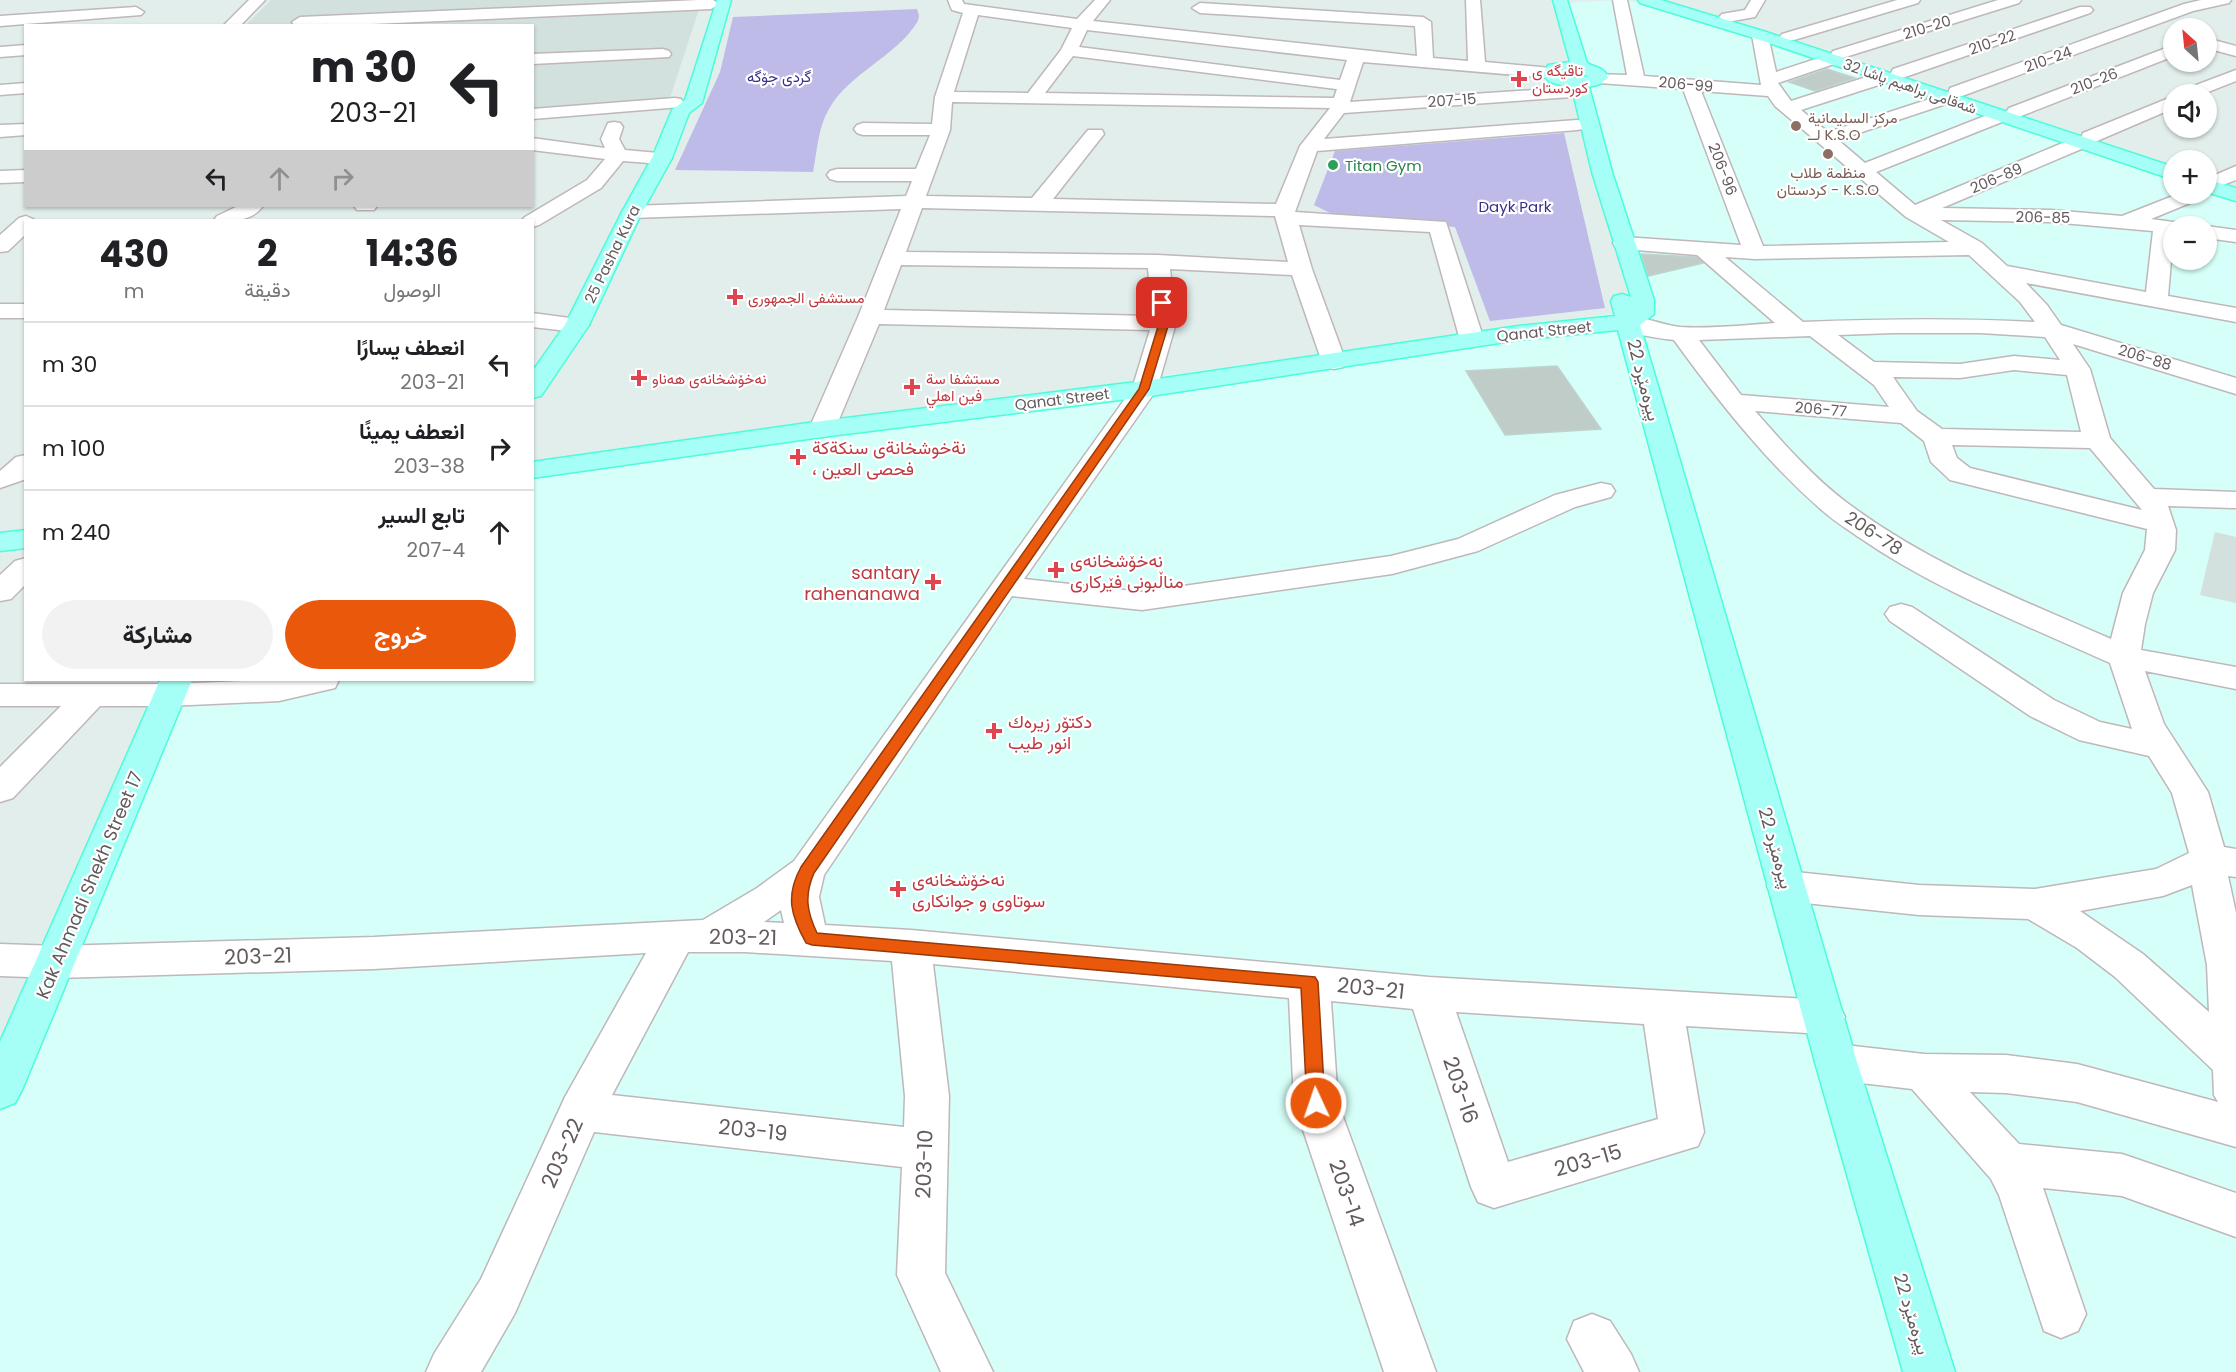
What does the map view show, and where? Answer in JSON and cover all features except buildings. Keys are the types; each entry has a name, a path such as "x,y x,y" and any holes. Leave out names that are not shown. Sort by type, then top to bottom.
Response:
{"main road":[{"path":"1638,0 1660,1"},
{"name":"25 Pasha Kura","path":"534,388 577,325 632,212 662,158 678,107 693,103 716,1"},
{"name":"شەقامی براهیم پاشا 32","path":"1660,1 1727,17 1788,37 1835,57"},
{"name":"شەقامی براهیم پاشا 32","path":"1660,1 1760,35 1892,75 2085,140 2163,170"},
{"path":"1557,4 1579,65 1565,74"},
{"path":"1565,74 1594,81 1599,78"},
{"name":"22 پیرەمێرد","path":"1565,74 1576,126 1628,322 1634,337 1639,363 1836,1062 1929,1372"},
{"name":"22 پیرەمێرد","path":"1565,74 1602,172 1641,292 1642,314 1628,322"},
{"name":"شەقامی براهیم پاشا 32","path":"2085,140 2163,161"},
{"path":"2217,184 2236,195"},
{"name":"Qanat Street","path":"534,470 822,429 1144,389 1519,333 1628,322"},
{"path":"1519,333 1580,333 1612,344 1639,363"},
{"name":"Kak Ahmadi Shekh Street 17","path":"0,1090 57,962 172,687"}],"street":[{"path":"232,24 258,0"},
{"path":"1032,99 1069,51 1081,25 1103,0"},
{"path":"1473,0 1477,66"},
{"path":"1620,0 1636,80"},
{"path":"1727,17 1750,14 1758,0"},
{"path":"1788,37 1913,0"},
{"name":"210-20","path":"1776,93 1835,57 2014,0"},
{"name":"210-24","path":"1824,139 1951,95 2189,7 2224,0"},
{"path":"298,24 606,9 716,1"},
{"name":"210-22","path":"1776,93 1892,75 2091,12 2057,3"},
{"path":"1182,35 1202,4 1303,7 1423,22 1425,61"},
{"path":"822,429 870,317 941,130 944,97 961,6 1024,18 1081,25 1357,56 1565,74"},
{"path":"1024,18 1035,6"},
{"path":"298,24 318,7"},
{"path":"0,21 141,9 122,24"},
{"path":"578,58 606,9"},
{"path":"2118,19 2162,32"},
{"path":"1760,35 1776,93 1824,139 1913,213 1974,248 2002,272 2028,297 2078,369 2092,426 2098,440 2153,510 2162,530 2160,550 2138,593 2129,624 2124,657 2147,725 2190,792 2223,861"},
{"path":"2217,46 2236,51"},
{"path":"0,52 24,50"},
{"path":"1069,51 1342,99"},
{"path":"534,59 663,54"},
{"name":"210-26","path":"1862,171 2163,54"},
{"path":"1334,362 1301,269 1285,214 1309,146 1342,99 1357,56"},
{"path":"1422,102 1444,63"},
{"name":"207-15","path":"1342,99 1422,102 1565,74"},
{"path":"2214,84 2236,75"},
{"name":"206-99","path":"1599,78 1776,93"},
{"name":"206-96","path":"1690,85 1755,253"},
{"path":"0,90 24,88"},
{"path":"944,97 1342,99"},
{"name":"206-89","path":"1913,213 2163,106"},
{"path":"534,114 678,107"},
{"path":"1309,146 1576,126"},
{"path":"614,127 610,139 618,155"},
{"path":"0,130 24,129"},
{"path":"863,129 941,130"},
{"path":"1038,204 1095,135"},
{"path":"534,144 662,158"},
{"path":"534,220 594,184 618,155"},
{"path":"837,175 924,175"},
{"path":"0,177 24,176"},
{"path":"632,212 914,202 1038,204 1285,214 1439,226 1472,340"},
{"path":"2127,221 2166,204"},
{"path":"29,219 41,207"},
{"path":"226,219 251,207"},
{"name":"206-85","path":"1913,213 1945,216 2051,216 2163,225"},
{"path":"0,228 24,223"},
{"path":"0,246 24,224"},
{"path":"2217,233 2236,236"},
{"path":"1624,243 1755,253 1974,248"},
{"path":"1704,250 1750,292 1883,380 1908,416 1936,437 1945,462 1960,474 2153,510 2235,499"},
{"path":"893,258 1158,262 1301,269"},
{"path":"2156,300 2163,260"},
{"path":"812,939 800,913 801,885 807,871 1004,586 1144,389 1164,323 1158,262"},
{"path":"2002,272 2236,315"},
{"path":"0,311 24,311"},
{"path":"870,317 1164,323"},
{"path":"534,320 577,325"},
{"name":"206-88","path":"1628,322 1652,330 1682,334 1936,326 2053,330 2236,386"},
{"name":"206-78","path":"1682,334 1733,402 1773,448 1835,507 1887,543 1950,580 2124,657 2236,678"},
{"path":"1868,369 1960,371 2014,363 2078,369"},
{"name":"206-77","path":"1733,402 1908,416"},
{"path":"1936,437 2098,440"},
{"path":"0,480 13,476 24,465"},
{"path":"1004,586 1142,601 1392,565 1468,545 1565,501 1601,491"},
{"path":"0,592 24,569"},
{"path":"1900,614 2042,708 2091,732 2160,746"},
{"path":"0,695 91,695 172,687 279,690 319,681"},
{"path":"0,789 91,695"},
{"path":"1786,885 1919,900 2036,904 2163,882 2223,861"},
{"path":"2223,861 2209,876 2227,965 2235,1079"},
{"path":"693,936 771,898 807,871"},
{"path":"2036,904 2091,937 2172,1001 2235,1079"},
{"name":"203-21","path":"0,960 57,962 374,953 693,936 812,939 911,946 1429,994 1824,1017"},
{"name":"203-22","path":"452,1372 498,1296 581,1111 693,936"},
{"name":"203-10","path":"911,946 927,1096 921,1275 967,1372"},
{"name":"203-14","path":"1309,982 1316,1103 1402,1350"},
{"name":"203-16","path":"1429,994 1494,1187"},
{"name":"203-15","path":"1494,1187 1682,1132 1662,1007"},
{"path":"1836,1062 1924,1072 2006,1074 2077,1083 2236,1127"},
{"path":"1924,1072 2007,1164 2021,1191 2061,1314"},
{"name":"203-19","path":"581,1111 924,1149"},
{"path":"2007,1164 2122,1175 2236,1215"}],"shaded area":[{"path":"271,0 702,0 668,104 534,113 534,24 247,24"},
{"path":"1624,0 1660,5 2163,178 2163,204 2217,204 2217,195 2236,202 2236,1372 0,1372 0,1090 175,681 534,681 534,469 822,429 1148,378 1638,310 1580,95 1568,67 1561,8 1575,2"},
{"path":"2215,532 2236,537 2236,603 2200,595"}],"green space":[{"name":"گردی جۆگە","path":"917,9 918,21 909,34 848,85 829,109 820,132 813,172 675,170 720,72 733,17"},
{"name":"Dayk Park","path":"1564,133 1605,308 1490,321 1455,227 1340,218 1314,205 1335,151"}],"place":[{"name":"تاقيگه ى كوردستان","path":"1519,79"},
{"name":"مرکز السلیمانیة لــ K.S.O","path":"1796,126"},
{"name":"منظمة طلاب كردستان - K.S.O","path":"1828,154"},
{"name":"Titan Gym","path":"1333,165"},
{"name":"مستشفى الجمهورى","path":"735,297"},
{"name":"نەخۆشخانەی ھەناو","path":"639,378"},
{"name":"مستشفا سة فين اهلي","path":"912,387"},
{"name":"نةخوشخانةى سنكةكة ، فحصى العين","path":"798,457"},
{"name":"نەخۆشخانەی مناڵبونی فێرکاری","path":"1056,570"},
{"name":"santary rahenanawa","path":"933,582"},
{"name":"دکتۆر زیرەك انور طیب","path":"994,731"},
{"name":"نەخۆشخانەی سوتاوی و جوانکاری","path":"898,889"}],"route":[{"path":"1162,303 1164,323 1144,389 1004,586 807,871 801,885 800,913 804,926 812,939 1309,982 1316,1103"}]}
